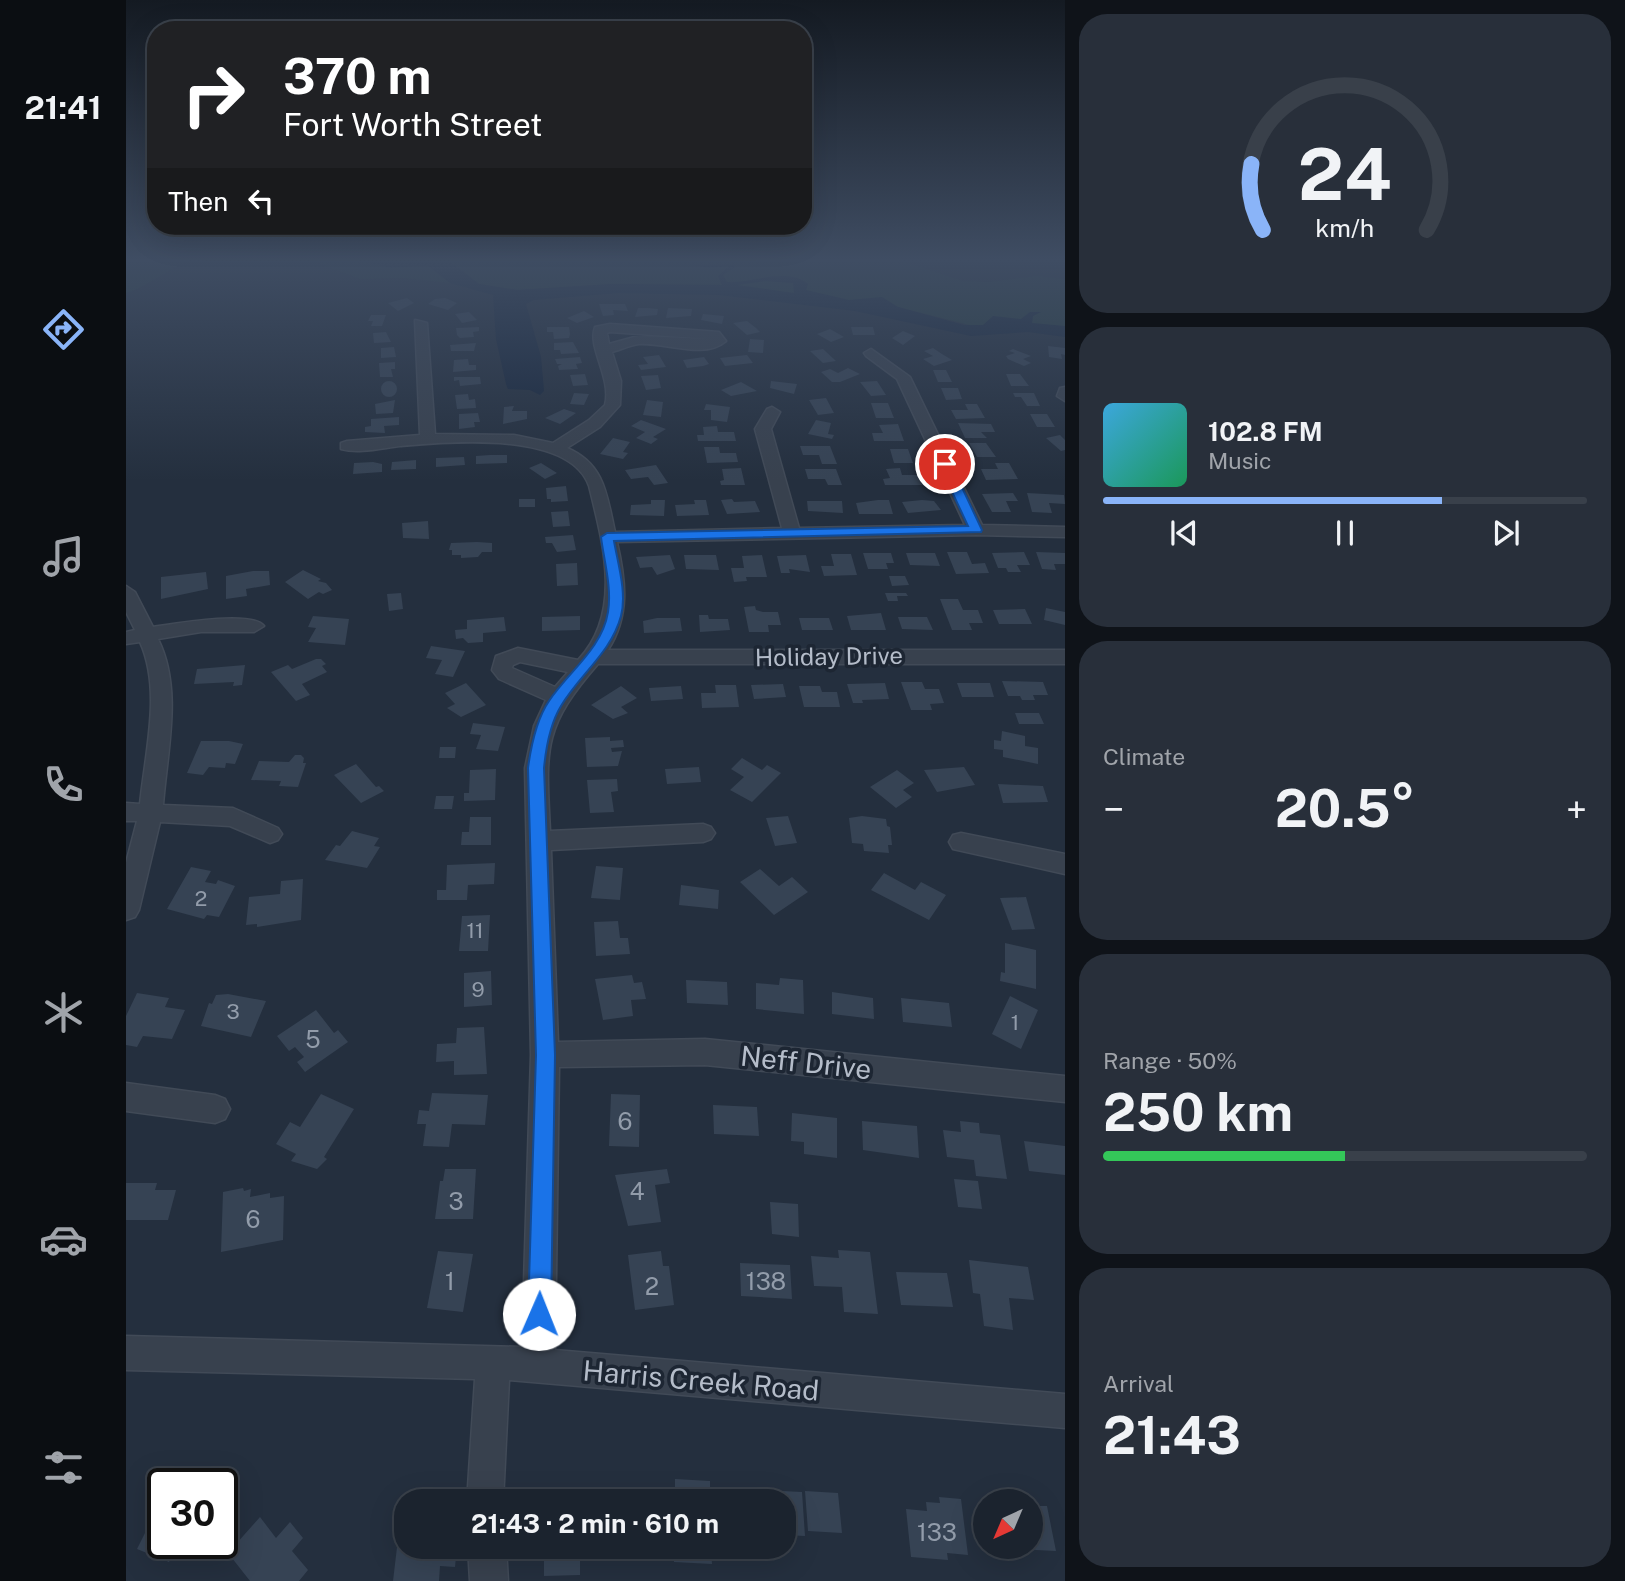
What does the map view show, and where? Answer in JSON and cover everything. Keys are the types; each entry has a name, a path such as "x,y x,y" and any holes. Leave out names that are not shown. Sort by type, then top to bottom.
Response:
{"street":[{"path":"422,333 428,441"},
{"path":"558,447 606,417 614,408 616,390 601,333"},
{"path":"604,350 638,340 705,345 719,341 718,338 706,334 689,333"},
{"path":"872,353 903,377 976,530"},
{"path":"772,412 763,429 792,533"},
{"path":"347,446 501,439 558,447 578,458 593,476 607,537 616,597 615,614 603,644 559,697 539,744 536,768 545,1055 538,1366"},
{"path":"607,537 976,530 1065,532"},
{"path":"126,592 149,634 159,660 162,685 151,813 126,910"},
{"path":"126,638 225,624 254,626"},
{"name":"Holiday Drive","path":"559,697 506,674 502,670 503,661 518,655 588,663 1065,657"},
{"path":"126,812 233,817 270,834"},
{"path":"540,841 703,833"},
{"path":"961,842 1065,864"},
{"name":"Neff Drive","path":"545,1055 705,1052 1065,1089"},
{"path":"126,1097 215,1109"},
{"name":"Harris Creek Road","path":"126,1353 494,1362 1065,1411"},
{"path":"485,1489 487,1431 494,1362"},
{"path":"488,1559 489,1581"}],"water":[{"path":"496,333 534,333 541,357 544,391 540,395 530,390 508,389"},
{"path":"956,333 1017,333 971,336"},
{"path":"1034,333 1065,333 1065,337"}],"building":[{"path":"373,333 386,333 391,342 374,343"},
{"path":"457,333 473,333 474,337 460,338"},
{"path":"553,333 570,333 569,338 554,339"},
{"path":"837,333 844,337 831,342 817,334"},
{"path":"852,333 874,333 875,335 853,335"},
{"path":"900,333 915,336 903,345 892,338"},
{"path":"750,339 764,340 763,353 748,352"},
{"path":"573,342 579,353 561,354 560,350 554,350 554,343"},
{"path":"476,343 474,351 451,351 450,345"},
{"path":"1048,346 1065,348 1065,355 1061,354 1062,359 1049,357"},
{"path":"394,347 396,357 381,358 381,348"},
{"path":"933,348 952,360 934,366 923,359 933,356 924,351"},
{"path":"823,349 836,361 823,363 810,351"},
{"path":"1013,349 1031,356 1023,359 1031,363 1024,366 1008,359 1006,356 1015,353 1009,351"},
{"path":"659,355 666,367 641,370 638,365 648,364 643,357"},
{"path":"747,355 753,363 725,366 720,358"},
{"path":"580,357 582,363 576,364 578,369 559,370 558,366 562,364 557,364 555,359"},
{"path":"704,357 709,364 703,366 687,368 683,360"},
{"path":"468,359 469,365 476,365 476,370 453,372 454,360"},
{"path":"395,362 395,369 391,369 393,377 380,377 379,363"},
{"path":"848,368 860,374 840,382 832,382 821,372 830,369 838,373"},
{"path":"933,370 946,370 952,382 938,382"},
{"path":"585,374 588,385 573,386 570,375"},
{"path":"1006,374 1020,374 1029,386 1011,386"},
{"path":"658,375 661,388 646,390 641,376"},
{"path":"454,377 480,377 481,384 460,386 459,380 454,381"},
{"path":"386,381 392,381 397,389 395,395 386,397 381,392 381,386"},
{"path":"771,381 797,384 794,394 770,388"},
{"path":"877,381 886,395 871,396 860,382"},
{"path":"741,382 757,391 731,396 721,390"},
{"path":"941,388 958,388 962,399 946,400"},
{"path":"574,393 589,394 584,405 570,404"},
{"path":"1013,393 1034,393 1040,406 1027,406 1021,397 1015,397"},
{"path":"468,394 469,400 475,399 476,408 457,409 455,395"},
{"path":"826,398 834,413 818,415 809,400"},
{"path":"395,400 393,413 376,414 375,404"},
{"path":"647,400 663,402 661,417 643,415"},
{"path":"871,403 888,403 894,418 876,418"},
{"path":"706,404 730,407 727,422 711,420 711,410 704,410"},
{"path":"965,404 977,404 985,418 956,419 951,410 968,410"},
{"path":"514,406 512,411 527,411 527,419 503,424 504,407"},
{"path":"564,409 576,413 560,424 545,418"},
{"path":"478,413 480,422 474,422 475,427 459,429 459,414"},
{"path":"1030,414 1047,414 1055,427 1037,427"},
{"path":"399,417 399,425 384,426 385,433 365,432 365,427 371,426 371,419"},
{"path":"641,420 666,429 653,437 658,439 651,444 636,438 645,432 631,426"},
{"path":"816,420 831,423 828,434 834,435 832,439 808,434"},
{"path":"958,423 991,424 995,432 981,432 987,438 965,438"},
{"path":"898,424 904,441 874,441 872,433 883,433 879,425"},
{"path":"717,426 718,432 734,432 736,441 698,441 697,435 704,435 703,427"},
{"path":"1060,435 1065,440 1065,450 1061,451 1046,438"},
{"path":"613,438 630,442 623,452 628,453 623,459 600,454"},
{"path":"969,443 986,443 996,457 977,457"},
{"path":"800,446 830,446 837,464 822,464 819,455 803,455"},
{"path":"704,447 719,447 720,453 736,453 738,462 707,463"},
{"path":"890,449 908,449 913,463 894,463"},
{"path":"507,455 507,463 476,464 476,456"},
{"path":"464,457 465,465 436,467 436,458"},
{"path":"416,460 416,469 391,470 392,462"},
{"path":"354,463 382,464 382,472 353,474"},
{"path":"541,463 557,473 545,479 529,468"},
{"path":"995,463 1009,463 1018,479 986,480 981,469 998,469"},
{"path":"656,465 668,483 654,485 648,477 631,479 625,470"},
{"path":"741,468 745,485 721,485 720,481 724,480 722,469"},
{"path":"900,468 902,475 920,475 924,485 885,485 883,479 890,478 886,469"},
{"path":"805,469 836,469 842,485 828,485 825,479 808,479"},
{"path":"566,486 568,501 551,502 551,499 547,499 546,488"},
{"path":"1013,493 1018,501 1006,501 1011,512 992,512 982,494"},
{"path":"1027,493 1064,495 1065,504 1049,503 1052,513 1032,512"},
{"path":"519,499 535,499 535,507 519,507"},
{"path":"732,499 734,502 755,501 760,512 727,514 721,500"},
{"path":"651,500 665,500 664,516 630,515 631,505 651,504"},
{"path":"694,500 706,500 709,515 677,516 675,505 695,504"},
{"path":"889,500 893,514 859,514 856,503"},
{"path":"807,501 842,501 843,513 808,511"},
{"path":"934,501 941,510 908,513 902,502"},
{"path":"568,511 570,526 553,527 551,512"},
{"path":"428,521 429,539 403,538 402,523"},
{"path":"573,535 576,550 557,552 552,543 546,543 545,537"},
{"path":"451,543 492,543 492,552 482,552 478,557 461,558 461,555 452,555 452,550 449,550"},
{"path":"947,552 967,552 972,564 985,563 989,573 956,574"},
{"path":"1024,552 1030,565 1017,565 1021,572 1008,572 1006,568 998,568 992,553"},
{"path":"1036,552 1065,553 1065,564 1054,564 1056,570 1042,569"},
{"path":"863,553 891,553 894,563 886,563 888,569 868,569"},
{"path":"906,553 935,553 940,566 910,565"},
{"path":"831,554 851,554 857,575 824,576 821,566 834,566"},
{"path":"670,555 675,569 657,575 652,567 640,568 636,557"},
{"path":"684,555 716,555 719,570 686,569"},
{"path":"762,555 767,577 746,577 747,581 734,582 731,568 744,568 742,556"},
{"path":"806,555 810,572 789,569 790,573 781,573 777,556"},
{"path":"577,563 578,585 557,586 556,564"},
{"path":"303,570 321,579 318,581 326,583 332,590 323,594 319,592 308,599 285,582"},
{"path":"269,571 270,585 246,589 247,596 226,599 226,576"},
{"path":"206,572 208,589 161,599 161,577"},
{"path":"889,576 905,576 909,585 892,586"},
{"path":"401,593 403,609 389,611 387,594"},
{"path":"885,593 906,593 908,596 897,596 898,601 888,601"},
{"path":"940,599 958,599 963,610 978,610 983,623 969,623 972,630 952,630"},
{"path":"755,606 756,610 763,612 778,612 781,625 768,625 769,632 749,632 744,607"},
{"path":"1046,608 1065,612 1065,625 1044,620"},
{"path":"1025,609 1032,624 999,624 993,610"},
{"path":"881,613 886,630 851,630 847,616"},
{"path":"699,615 708,615 709,619 728,619 730,630 700,632"},
{"path":"313,616 349,619 345,645 308,642 316,628 308,627"},
{"path":"580,616 580,630 542,631 542,617"},
{"path":"504,617 506,631 483,633 483,642 468,643 463,638 456,639 455,630 467,629 467,620"},
{"path":"898,617 927,617 933,630 902,629"},
{"path":"680,618 682,631 644,633 643,621"},
{"path":"799,618 829,618 833,630 802,630"},
{"path":"431,646 465,651 453,677 435,674 442,660 426,658"},
{"path":"321,659 326,664 322,666 327,672 302,684 310,695 296,701 271,672 288,665 292,669"},
{"path":"245,665 242,685 233,686 234,682 194,684 197,669"},
{"path":"1002,681 1043,682 1048,695 1033,695 1035,700 1008,696"},
{"path":"901,682 922,682 925,689 939,689 944,703 930,704 932,710 911,710"},
{"path":"466,683 486,705 461,717 447,708 455,704 445,693"},
{"path":"885,683 889,699 862,700 863,703 853,703 847,684"},
{"path":"957,683 990,683 994,697 962,697"},
{"path":"783,684 786,697 754,699 751,685"},
{"path":"715,685 736,685 739,707 702,708 701,693 716,693"},
{"path":"621,686 637,698 621,707 628,713 613,719 591,705"},
{"path":"681,686 683,699 651,701 649,688"},
{"path":"799,686 820,686 822,692 837,692 840,707 804,707"},
{"path":"1015,713 1039,713 1044,724 1019,724"},
{"path":"473,723 505,727 498,751 476,749 481,735 470,734"},
{"path":"1002,731 1025,736 1025,746 1038,748 1038,764 1003,757 1003,750 994,749 994,740 1001,741"},
{"path":"610,737 610,741 623,740 624,747 611,748 612,752 622,751 618,766 587,767 585,738"},
{"path":"201,741 243,744 235,764 226,763 225,768 209,767 203,775 187,773"},
{"path":"440,747 456,747 455,758 439,758"},
{"path":"295,755 301,755 304,758 303,763 306,763 298,787 279,786 281,781 251,780 259,761 289,762"},
{"path":"742,758 762,770 767,765 781,773 752,802 730,790 744,777 731,769"},
{"path":"356,764 376,787 379,786 384,791 361,803 334,775"},
{"path":"699,767 701,782 667,784 665,769"},
{"path":"964,767 975,785 937,792 924,770"},
{"path":"496,769 495,800 464,801 464,793 469,793 470,770"},
{"path":"897,770 914,783 903,790 912,797 896,808 870,787"},
{"path":"617,779 618,791 611,792 614,812 590,813 587,780"},
{"path":"998,784 1043,786 1048,802 1003,803"},
{"path":"436,796 454,796 452,809 434,809"},
{"path":"788,816 797,843 775,846 766,818"},
{"path":"862,816 886,819 892,845 888,845 889,853 864,851 863,844 852,843 849,818"},
{"path":"470,817 491,817 491,845 461,845 462,832 469,832"},
{"path":"352,831 379,838 374,846 380,847 367,868 325,860 336,845 340,846"},
{"path":"495,863 494,884 468,885 467,900 437,900 437,890 446,890 447,865"},
{"path":"596,866 623,868 620,900 591,898"},
{"path":"191,867 211,871 205,882 216,884 218,880 235,886 219,917 207,915 204,919 167,909"},
{"path":"760,869 779,886 792,877 808,892 774,915 740,882"},
{"path":"884,873 915,890 921,882 946,895 929,920 871,890"},
{"path":"303,879 301,920 257,927 257,924 246,925 249,897 280,894 281,881"},
{"path":"681,885 719,890 718,909 679,905"},
{"path":"1026,897 1035,929 1012,930 1000,898"},
{"path":"490,915 488,951 459,951 462,916"},
{"path":"618,921 620,938 628,938 630,954 596,956 594,922"},
{"path":"1005,943 1036,950 1036,989 1000,981 1001,972 1005,973"},
{"path":"491,971 492,1005 464,1007 464,973"},
{"path":"632,975 634,983 642,982 646,999 631,1000 633,1016 603,1020 595,979"},
{"path":"780,978 803,980 804,1014 756,1009 756,983 779,985"},
{"path":"686,980 727,982 728,1005 687,1003"},
{"path":"832,992 873,998 874,1019 832,1014"},
{"path":"137,993 169,998 165,1007 185,1010 172,1039 143,1036 137,1047 126,1045 126,1016"},
{"path":"228,994 266,1001 251,1037 201,1026 209,1003 212,1004 216,995"},
{"path":"1010,996 1038,1010 1021,1049 992,1034"},
{"path":"901,998 949,1003 952,1027 903,1022"},
{"path":"316,1010 334,1033 338,1030 348,1042 305,1072 297,1062 304,1057 295,1047 289,1051 277,1036"},
{"path":"484,1027 487,1074 454,1075 454,1061 436,1062 437,1044 456,1043 457,1028"},
{"path":"432,1093 488,1095 485,1125 452,1124 449,1147 423,1146 426,1124 417,1124 419,1110 429,1111"},
{"path":"321,1094 354,1109 324,1157 327,1159 317,1169 291,1161 296,1154 276,1144 290,1122 300,1127"},
{"path":"611,1094 640,1095 639,1147 609,1146"},
{"path":"713,1105 757,1107 759,1136 714,1134"},
{"path":"792,1113 837,1118 837,1158 804,1154 804,1142 791,1141"},
{"path":"862,1121 917,1126 919,1158 863,1150"},
{"path":"960,1121 979,1123 980,1133 1000,1135 1007,1179 976,1176 974,1160 947,1157 943,1130 961,1132"},
{"path":"1024,1141 1065,1146 1065,1175 1029,1171"},
{"path":"445,1169 476,1169 473,1219 435,1219 440,1181 443,1181"},
{"path":"667,1169 670,1183 655,1185 661,1222 628,1226 615,1175"},
{"path":"954,1179 978,1181 982,1209 958,1207"},
{"path":"126,1183 157,1183 155,1190 176,1190 168,1220 126,1220"},
{"path":"243,1188 244,1191 251,1189 250,1197 270,1193 270,1198 284,1196 283,1240 221,1252 223,1192"},
{"path":"770,1202 798,1204 799,1237 772,1234"},
{"path":"838,1250 870,1252 878,1314 844,1312 842,1287 814,1286 811,1256 839,1258"},
{"path":"438,1251 473,1254 463,1312 427,1308"},
{"path":"661,1251 663,1266 669,1266 674,1305 635,1310 628,1255"},
{"path":"969,1260 1028,1267 1034,1300 1009,1298 1013,1330 984,1326 980,1294 973,1293"},
{"path":"740,1263 790,1265 792,1299 741,1296"},
{"path":"896,1272 947,1273 953,1307 901,1305"},
{"path":"675,1479 710,1481 710,1489 675,1489"},
{"path":"805,1491 838,1493 842,1533 808,1531"},
{"path":"796,1492 802,1492 805,1536 796,1536"},
{"path":"939,1497 961,1499 968,1555 947,1553 948,1560 911,1557 906,1509 927,1511 926,1502 940,1503"},
{"path":"1043,1506 1047,1506 1056,1551 1043,1550"},
{"path":"260,1517 276,1538 290,1522 303,1538 292,1551 308,1570 299,1581 250,1581 233,1559 238,1559 238,1542"},
{"path":"147,1529 147,1553 137,1549"},
{"path":"396,1559 456,1559 455,1567 440,1566 439,1581 393,1581"},
{"path":"544,1559 580,1559 580,1575 544,1576"},
{"path":"674,1559 712,1559 712,1564 674,1562"}],"route":[{"path":"539,1314 545,1055 536,768 539,744 554,704 603,644 615,614 616,597 607,537 976,530 945,464"}]}
